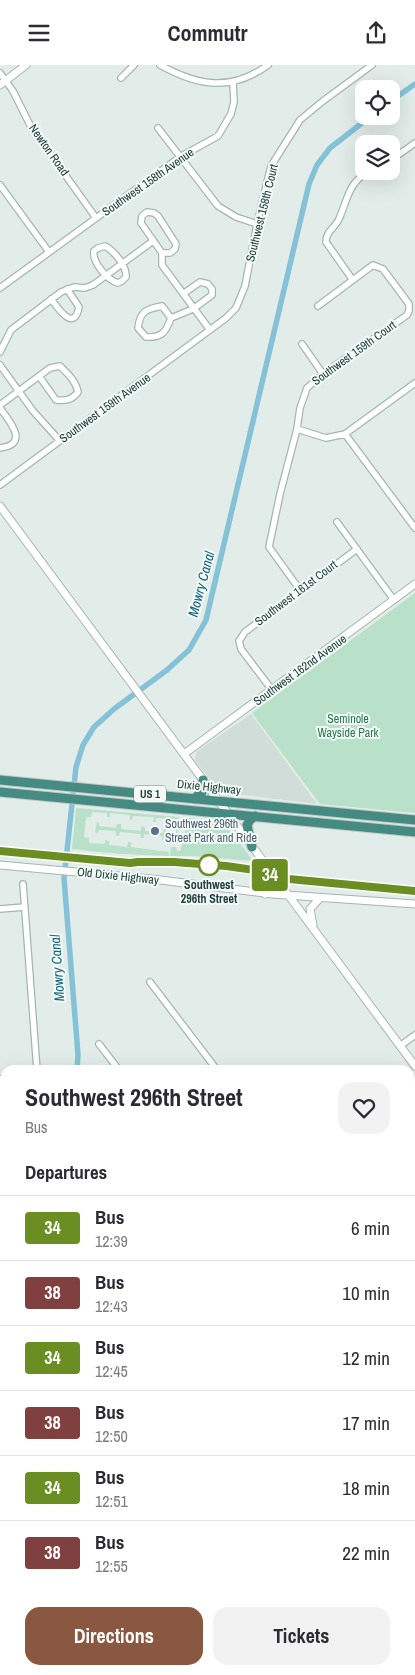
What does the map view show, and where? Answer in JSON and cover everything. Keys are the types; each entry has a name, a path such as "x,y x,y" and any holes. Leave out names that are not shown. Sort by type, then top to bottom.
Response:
{"highway":[{"path":"194,799 204,788 203,779"},
{"name":"Dixie Highway","path":"0,780 413,820"},
{"path":"0,786 19,782"},
{"name":"Dixie Highway","path":"0,792 415,832"},
{"path":"117,803 131,799 207,806 220,801"},
{"path":"230,814 244,809 318,816 335,812"},
{"path":"252,847 247,825 255,816"},
{"path":"334,824 352,820 404,825 413,820"}],"street":[{"path":"3,83 26,65"},
{"path":"121,78 134,65"},
{"path":"160,65 195,81 217,84 233,83 268,65"},
{"name":"Southwest 158th Court","path":"210,331 236,308 240,301 271,166 300,120 372,65"},
{"name":"Newton Road","path":"0,73 3,83 16,97 31,127 96,218"},
{"name":"Southwest 158th Avenue","path":"0,287 180,157 218,136 231,114 234,102 233,83"},
{"path":"158,129 218,206 236,217 257,224"},
{"path":"400,154 415,143"},
{"path":"318,306 352,279 326,242 326,235 339,221 348,193 358,180"},
{"path":"0,185 50,252"},
{"path":"162,253 170,253 175,249 176,244 158,216 147,212 142,216 141,223 162,253 162,265 210,331"},
{"path":"0,352 11,330 51,299 67,289 88,287 153,241"},
{"path":"105,246 108,247 122,264 126,277 118,283 113,282 94,258 94,251 105,246"},
{"name":"Southwest 159th Court","path":"300,590 269,547 280,494 298,429 300,408 306,388 409,311 409,304 382,269 373,265 352,279"},
{"path":"171,318 162,307 152,308 144,312 139,319 138,328 146,337 155,337 163,333 171,318 193,309 212,295 212,289 206,283 200,282 182,294"},
{"path":"51,299 64,316 74,317 78,313 79,307 67,289"},
{"name":"Southwest 159th Avenue","path":"0,485 210,331"},
{"path":"302,344 324,374"},
{"path":"0,365 33,411 60,441"},
{"path":"0,405 18,391 50,368 60,366 77,385 78,392 69,400 56,400 39,376"},
{"path":"298,429 326,438 345,434 415,383"},
{"path":"0,409 17,435 15,441 8,446 0,448"},
{"path":"345,434 415,528"},
{"path":"0,506 414,1065"},
{"path":"338,522 394,600"},
{"name":"Southwest 161st Court","path":"272,691 241,649 239,641 244,632 357,549"},
{"name":"Southwest 162nd Avenue","path":"184,754 415,584"},
{"name":"Old Dixie Highway","path":"0,865 152,879 265,894 415,905"},
{"path":"265,894 270,889 274,877"},
{"path":"23,884 37,1065"},
{"path":"314,930 310,909 320,898"},
{"path":"0,909 25,907"},
{"path":"150,982 213,1065"},
{"path":"400,1046 415,1035"},
{"path":"99,1044 115,1065"}],"shaded area":[{"path":"251,714 317,804 221,792 195,761 196,752"}],"green space":[{"name":"Seminole Wayside Park","path":"415,593 415,813 320,804 252,713"},
{"path":"76,808 179,817 177,840 172,840 175,839 177,825 172,824 172,819 156,818 156,822 153,822 154,817 133,816 132,820 130,820 130,815 110,813 110,817 107,817 107,813 92,812 91,817 86,817 84,837 89,838 89,843 105,844 105,840 109,841 109,845 127,847 128,842 131,842 131,847 169,852 169,856 120,854 72,849"},
{"path":"189,818 224,822 253,861 170,856 171,847 176,847 177,851 180,851"},
{"path":"97,822 99,826 116,828 117,824 121,824 121,829 141,831 141,826 145,827 145,831 163,833 165,829 165,839 162,840 162,836 144,834 144,838 140,838 141,834 120,832 119,836 116,836 116,831 99,830 96,833"}],"waterway":[{"name":"Mowry Canal","path":"400,95 415,84"},
{"name":"Mowry Canal","path":"77,1065 64,878 76,767 83,745 94,727 114,709 167,670 189,650 206,620 309,184 317,165 330,148 359,125"}],"bus line":[{"name":"34","path":"0,851 130,863 174,862 226,866 261,871 273,876 289,879 415,891"}],"place":[{"name":"Southwest 296th Street Park and Ride","path":"155,831"},
{"name":"Southwest 296th Street","path":"209,865"}]}
